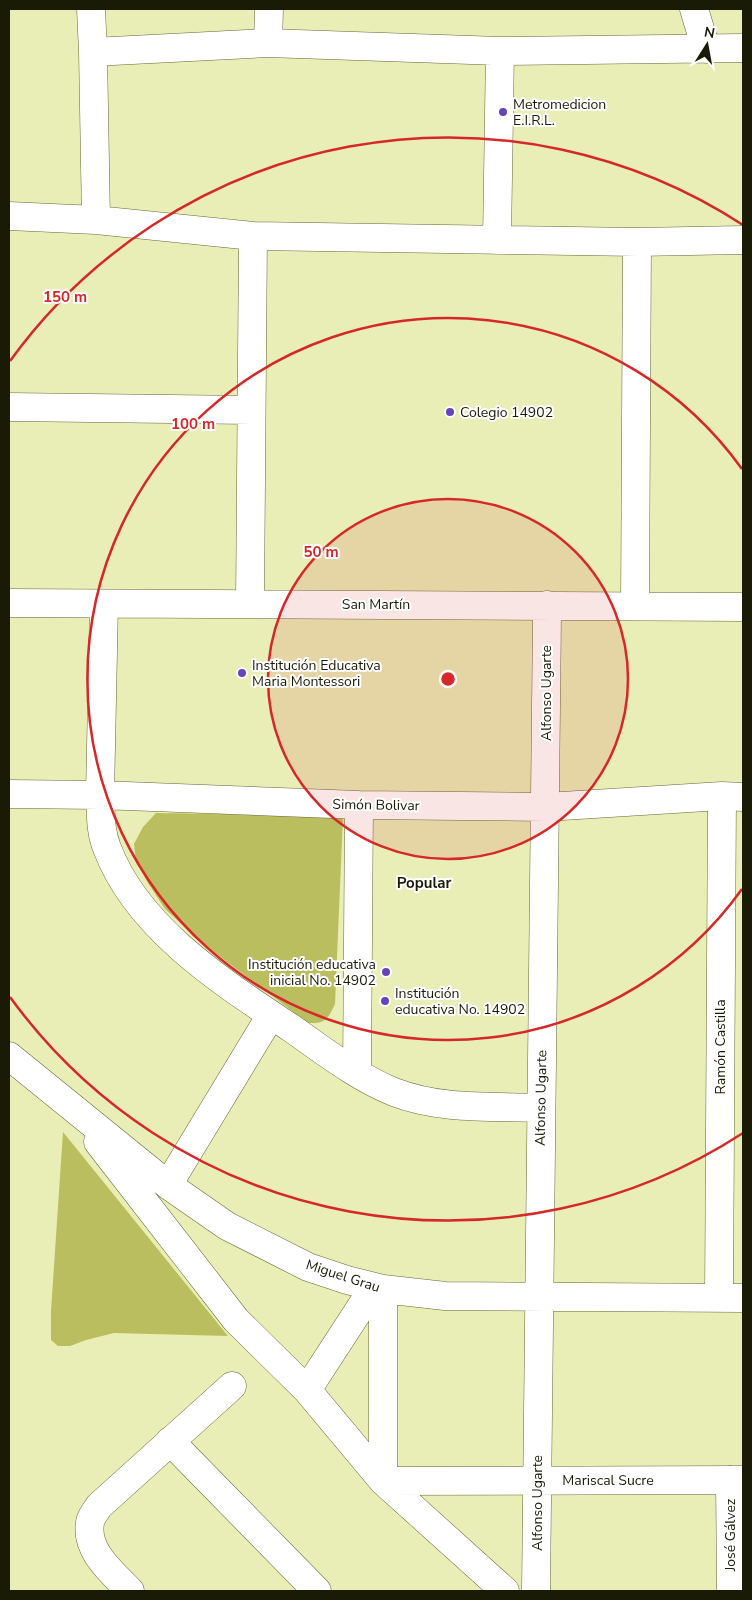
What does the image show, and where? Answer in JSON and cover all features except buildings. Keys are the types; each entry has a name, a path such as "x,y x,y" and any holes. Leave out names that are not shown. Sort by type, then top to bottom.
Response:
{"street":[{"path":"91,9 96,220"},
{"path":"268,43 269,9"},
{"path":"694,9 706,48"},
{"path":"93,52 268,43 500,52 743,48"},
{"path":"497,240 500,52"},
{"path":"9,216 96,220 253,236 637,242 743,240"},
{"path":"250,603 253,236"},
{"path":"635,606 637,242"},
{"path":"9,407 251,410"},
{"name":"San Martín","path":"9,603 743,607"},
{"path":"104,604 101,824 106,847 121,878 162,930 189,956 270,1015 357,1073 394,1092 427,1102 453,1105 540,1108"},
{"name":"Alfonso Ugarte","path":"536,1591 547,606"},
{"name":"Simón Bolivar","path":"9,794 100,795 359,805 546,807 733,797"},
{"name":"Ramón Castilla","path":"731,1298 733,797"},
{"path":"357,1073 359,805"},
{"path":"168,1184 270,1015"},
{"name":"Miguel Grau","path":"9,1056 168,1184 227,1226 308,1267 378,1288 445,1296 731,1298"},
{"path":"69,1104 236,1320 307,1390 383,1481 506,1591"},
{"path":"307,1390 378,1288"},
{"path":"378,1288 383,1481"},
{"path":"130,1591 108,1568 90,1544 90,1522 99,1506 232,1386"},
{"path":"170,1442 318,1591"},
{"name":"Mariscal Sucre","path":"383,1481 737,1480"},
{"name":"José Gálvez","path":"730,1591 737,1480"}],"green space":[{"path":"156,813 343,816 335,1004 325,1020 318,1023 308,1023 207,947 165,909 136,861 134,844 143,827"},
{"path":"63,1132 228,1336 114,1333 70,1346 58,1346 51,1340 51,1311"}],"place":[{"name":"Metromedicion E.I.R.L.","path":"503,112"},
{"name":"Colegio 14902","path":"450,412"},
{"name":"Institución Educativa Maria Montessori","path":"242,673"},
{"name":"Institución educativa inicial No. 14902","path":"386,972"},
{"name":"Institución educativa No. 14902","path":"385,1001"}],"district":[{"name":"Popular","path":"424,883"}]}
